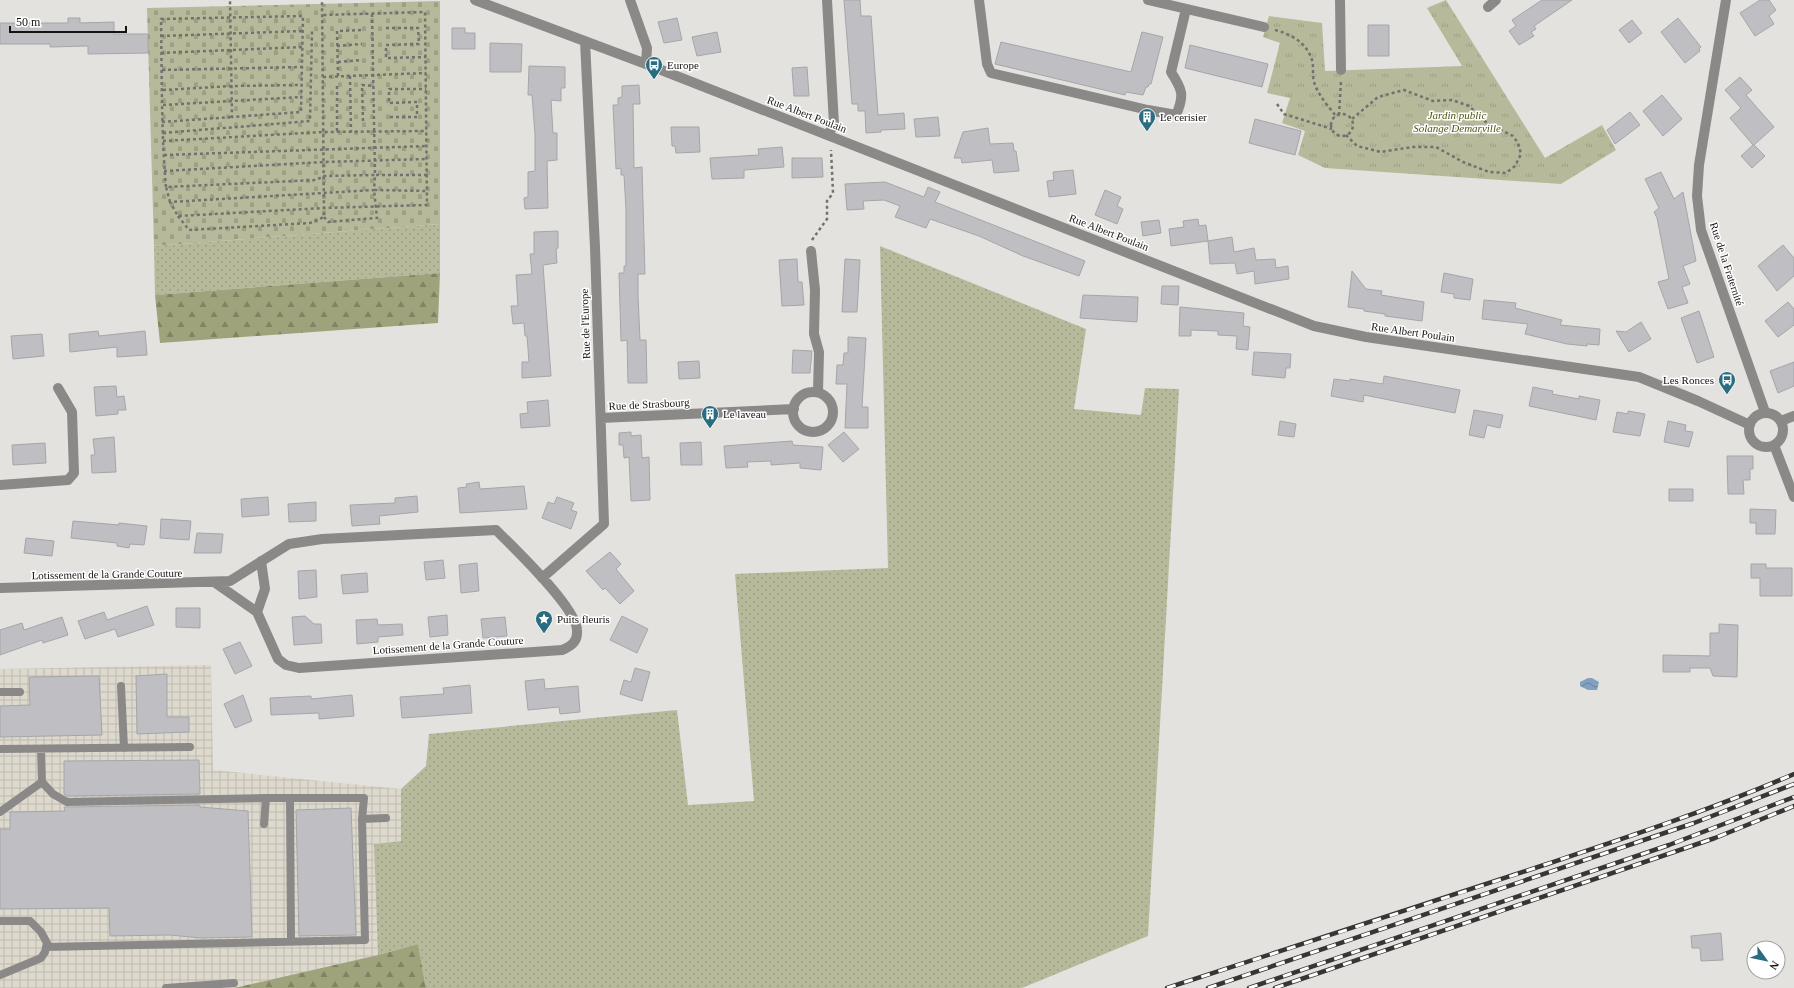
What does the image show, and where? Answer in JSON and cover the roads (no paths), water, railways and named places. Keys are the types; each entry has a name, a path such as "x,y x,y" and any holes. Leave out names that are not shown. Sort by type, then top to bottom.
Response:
{"street":[{"name":"Rue Albert Poulain","path":"475,0 829,135 1314,326 1366,337 1639,377 1698,401 1750,425"},
{"path":"630,0 647,48 646,64"},
{"path":"827,0 834,124 829,135"},
{"path":"979,0 987,64 991,73 1148,110 1176,115 1182,102 1181,88 1171,72 1186,9"},
{"path":"1148,0 1264,27"},
{"path":"1340,0 1341,70"},
{"path":"1488,7 1496,0"},
{"name":"Rue de la Fraternité","path":"1726,0 1699,165 1697,196 1701,230 1765,412"},
{"name":"Rue de l'Europe","path":"542,578 604,524 595,247 585,41"},
{"path":"811,251 815,290 814,334 819,352 818,392"},
{"path":"0,485 68,480 74,474 72,412 58,388"},
{"path":"818,392 824,395 832,405 832,418 824,428 812,431 806,430 796,421 794,409 800,397 806,394 818,392"},
{"name":"Rue de Strasbourg","path":"600,418 794,409"},
{"path":"1765,412 1774,414 1781,421 1783,432 1782,437 1774,445 1758,445 1750,436 1750,425 1755,416 1765,412"},
{"path":"1781,421 1794,416"},
{"path":"1774,445 1794,497"},
{"name":"Lotissement de la Grande Couture","path":"0,588 230,581 289,544 322,539 496,530 542,578 575,620 578,630 577,639 571,647 562,650 300,668 286,665 278,659 257,612"},
{"path":"214,582 257,612 265,589 261,561"}],"lane":[{"path":"121,686 124,748"},
{"path":"0,692 20,692"},
{"path":"0,749 190,747"},
{"path":"41,749 42,782 53,794 67,802 266,798 364,798 362,819 365,940 46,947"},
{"path":"0,812 42,782"},
{"path":"264,824 266,798"},
{"path":"290,798 291,941"},
{"path":"362,819 386,818"},
{"path":"0,921 30,921 41,932 47,943 45,952 41,958 0,975"},
{"path":"166,988 234,983"}],"water":[{"path":"1588,678 1592,678 1599,682 1597,690 1588,690 1580,686 1580,682"}],"railway":[{"path":"1167,988 1639,833 1733,799 1794,774"},
{"path":"1208,988 1694,823 1794,784"},
{"path":"1249,988 1669,845 1794,797"},
{"path":"1275,988 1715,838 1794,806"}],"place":[{"name":"Europe","path":"654,80"},
{"name":"Le cerisier","path":"1147,132"},
{"name":"Les Ronces","path":"1727,395"},
{"name":"Le laveau","path":"710,429"},
{"name":"Puits fleuris","path":"544,634"}],"park label":[{"name":"Jardin public Solange Demarville","path":"1457,121"}]}
